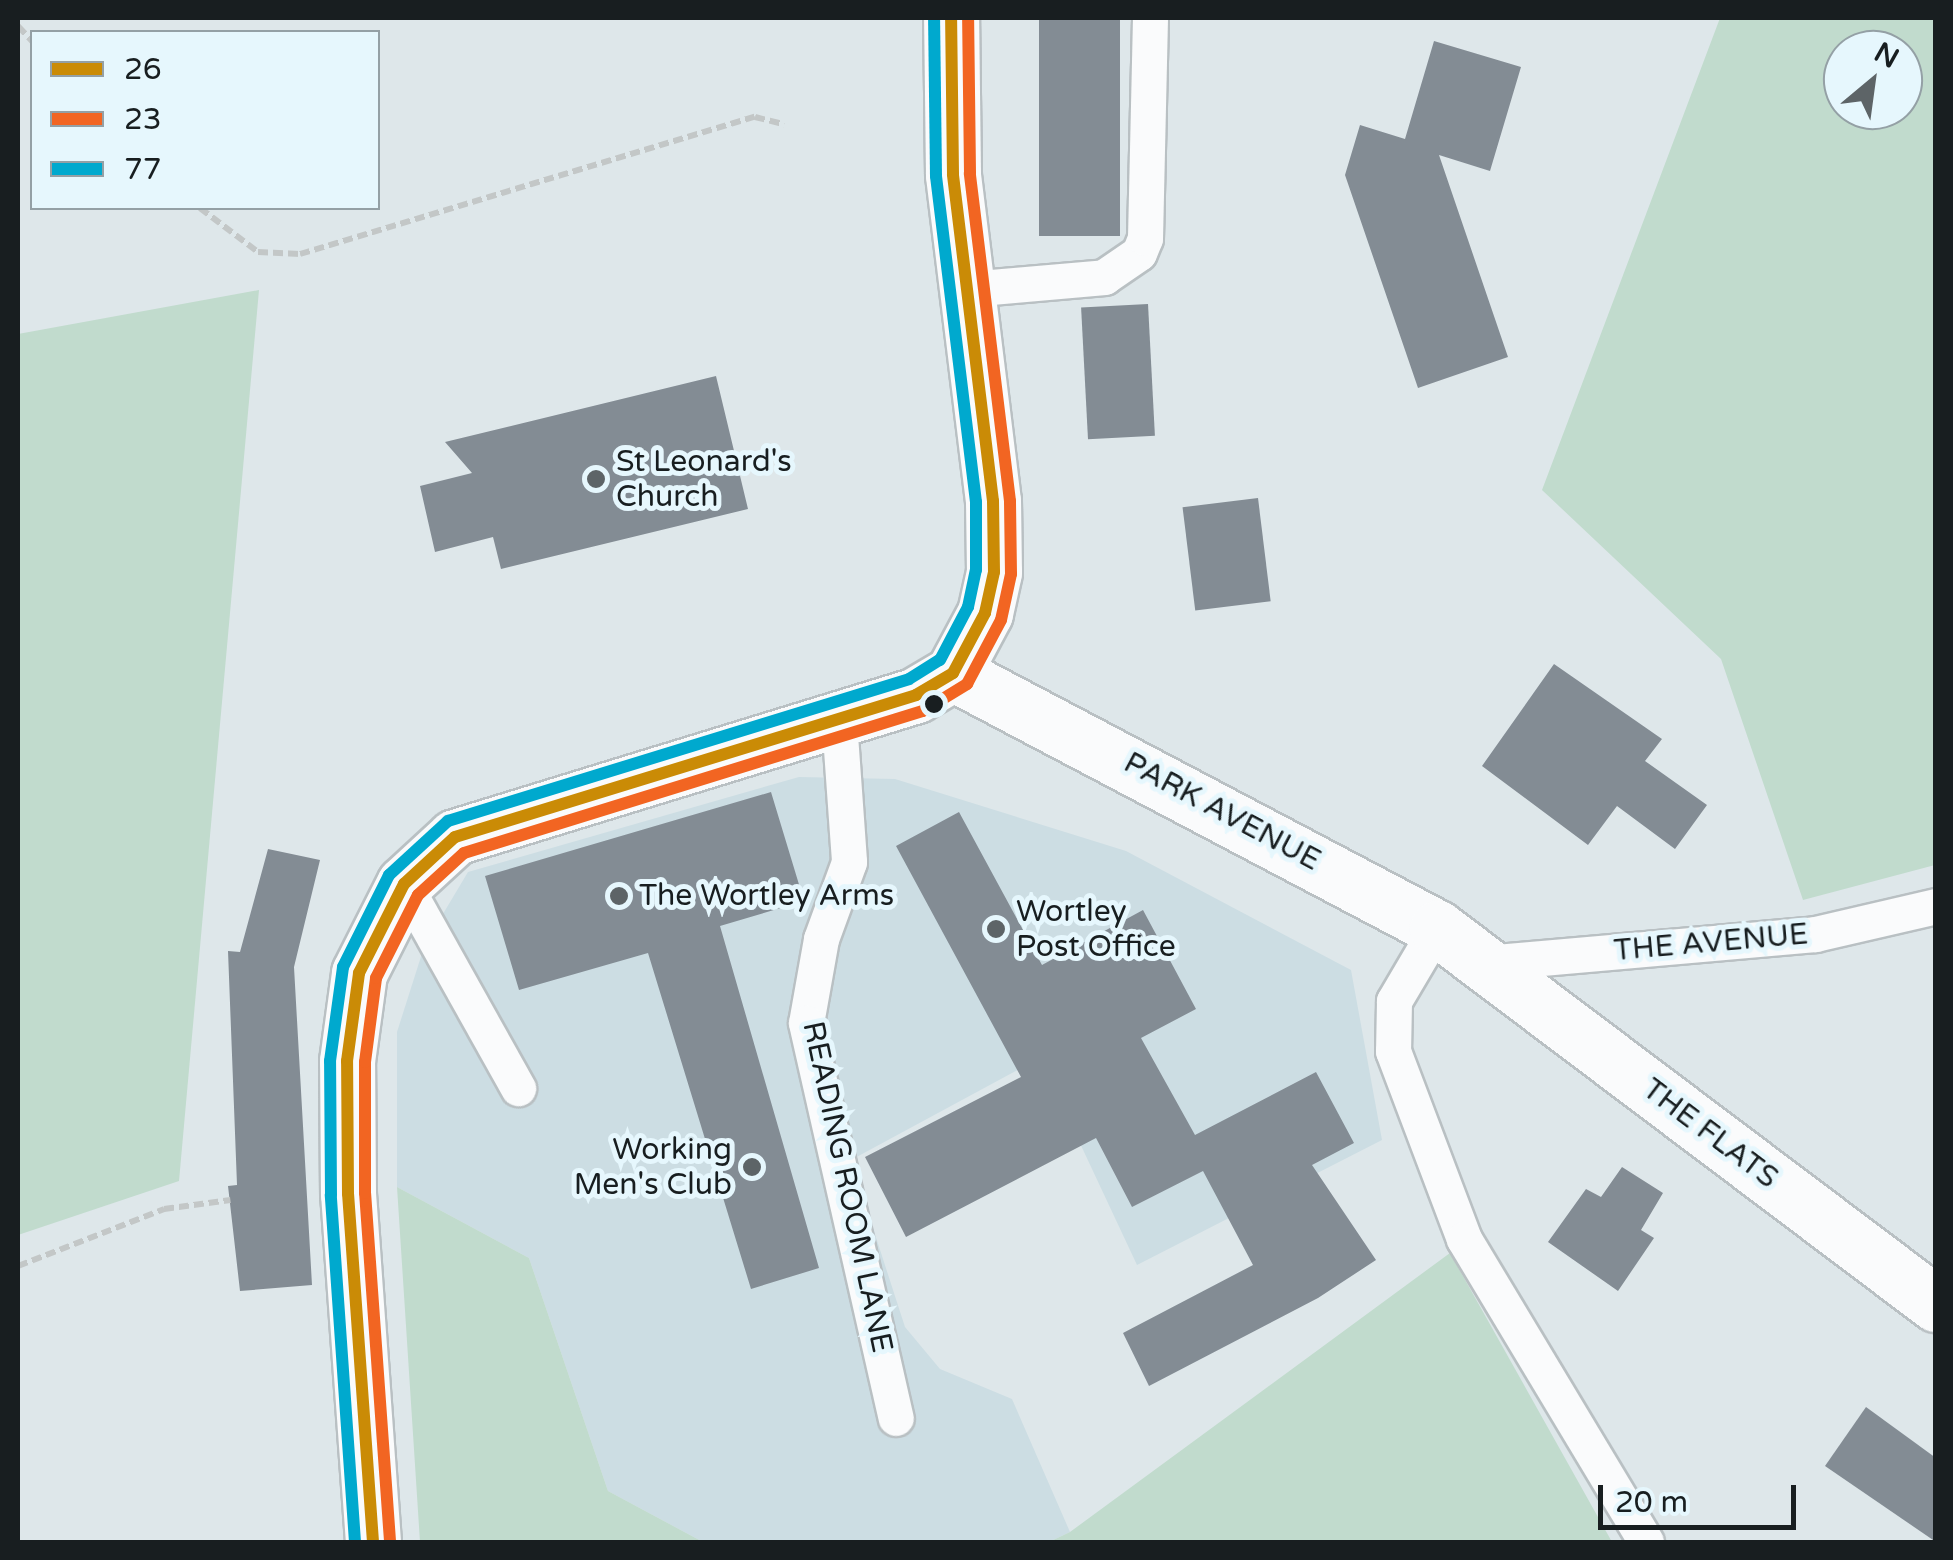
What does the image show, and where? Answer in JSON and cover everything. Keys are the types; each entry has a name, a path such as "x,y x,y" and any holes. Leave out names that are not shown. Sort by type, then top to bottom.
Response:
{"main road":[{"path":"373,1542 348,1194 348,1061 359,973 404,884 455,837 839,722 916,694 952,673 970,649 994,572 993,501 951,140 952,18"},
{"name":"PARK AVENUE","path":"952,673 1437,928 1484,963"},
{"name":"THE FLATS","path":"1484,963 1936,1304"}],"lane":[{"path":"968,289 1104,278 1139,252 1146,238 1150,18"},
{"name":"READING ROOM LANE","path":"839,722 849,862 821,939 806,1023 896,1418"},
{"path":"404,884 518,1088"},
{"name":"THE AVENUE","path":"1484,963 1815,934 1936,906"},
{"path":"1437,928 1394,1001 1393,1051 1464,1240 1646,1542"}],"path":[{"path":"203,210 258,252 300,254 755,117 784,124"},
{"path":"18,1266 164,1209 230,1200"}],"shaded area":[{"path":"799,777 895,779 1126,851 1351,970 1382,1140 1137,1265 1040,1058 851,1160 905,1327 940,1369 1012,1399 1070,1532 1049,1542 703,1542 608,1491 529,1258 397,1187 397,1032 425,944 468,872"}],"green space":[{"path":"1720,18 1935,18 1935,865 1803,900 1721,659 1542,490"},
{"path":"259,290 179,1181 18,1235 18,334"},
{"path":"397,1187 529,1258 608,1491 703,1542 420,1542"},
{"path":"1450,1253 1612,1542 1049,1542 1070,1532"}],"building":[{"path":"1039,18 1120,18 1120,236 1039,236"},
{"path":"1434,41 1521,67 1490,171 1439,155 1508,357 1418,388 1345,175 1360,125 1405,139"},
{"path":"1148,304 1155,436 1088,439 1081,308"},
{"name":"St Leonard's Church","path":"716,376 748,509 501,569 493,537 435,552 420,486 472,473 445,442"},
{"path":"1258,498 1271,601 1195,610 1183,507"},
{"path":"1554,664 1662,739 1645,761 1707,805 1675,849 1617,806 1588,845 1482,766"},
{"path":"771,792 804,901 720,926 819,1268 751,1289 648,953 519,990 485,876"},
{"path":"959,812 1042,965 1143,910 1196,1009 1141,1038 1195,1135 1316,1072 1354,1143 1312,1165 1376,1260 1318,1298 1149,1386 1123,1333 1253,1265 1203,1171 1132,1207 1096,1138 906,1237 865,1157 1021,1077 896,846"},
{"path":"268,849 320,860 294,967 312,1285 240,1291 228,1186 237,1185 228,951 240,952"},
{"path":"1622,1167 1663,1193 1641,1230 1654,1238 1618,1291 1548,1242 1586,1189 1601,1197"},
{"path":"1866,1407 1936,1458 1936,1542 1825,1466"}],"transit line":[{"name":"77","path":"355,1542 331,1195 330,1061 343,967 389,875 448,821 909,679 940,660 968,607 976,570 976,502 936,176 934,18"},
{"name":"26","path":"373,1542 348,1194 347,1061 359,973 404,884 455,837 916,695 953,673 985,613 994,572 993,501 953,174 951,18"},
{"name":"23","path":"390,1541 365,1193 365,1062 376,978 418,895 464,853 923,711 967,684 1001,620 1011,574 1010,501 970,173 968,18"}],"place":[{"name":"St Leonard's Church","path":"596,479"},
{"name":"The Wortley Arms","path":"619,896"},
{"name":"Wortley Post Office","path":"996,929"},
{"name":"Working Men's Club","path":"752,1167"}]}
